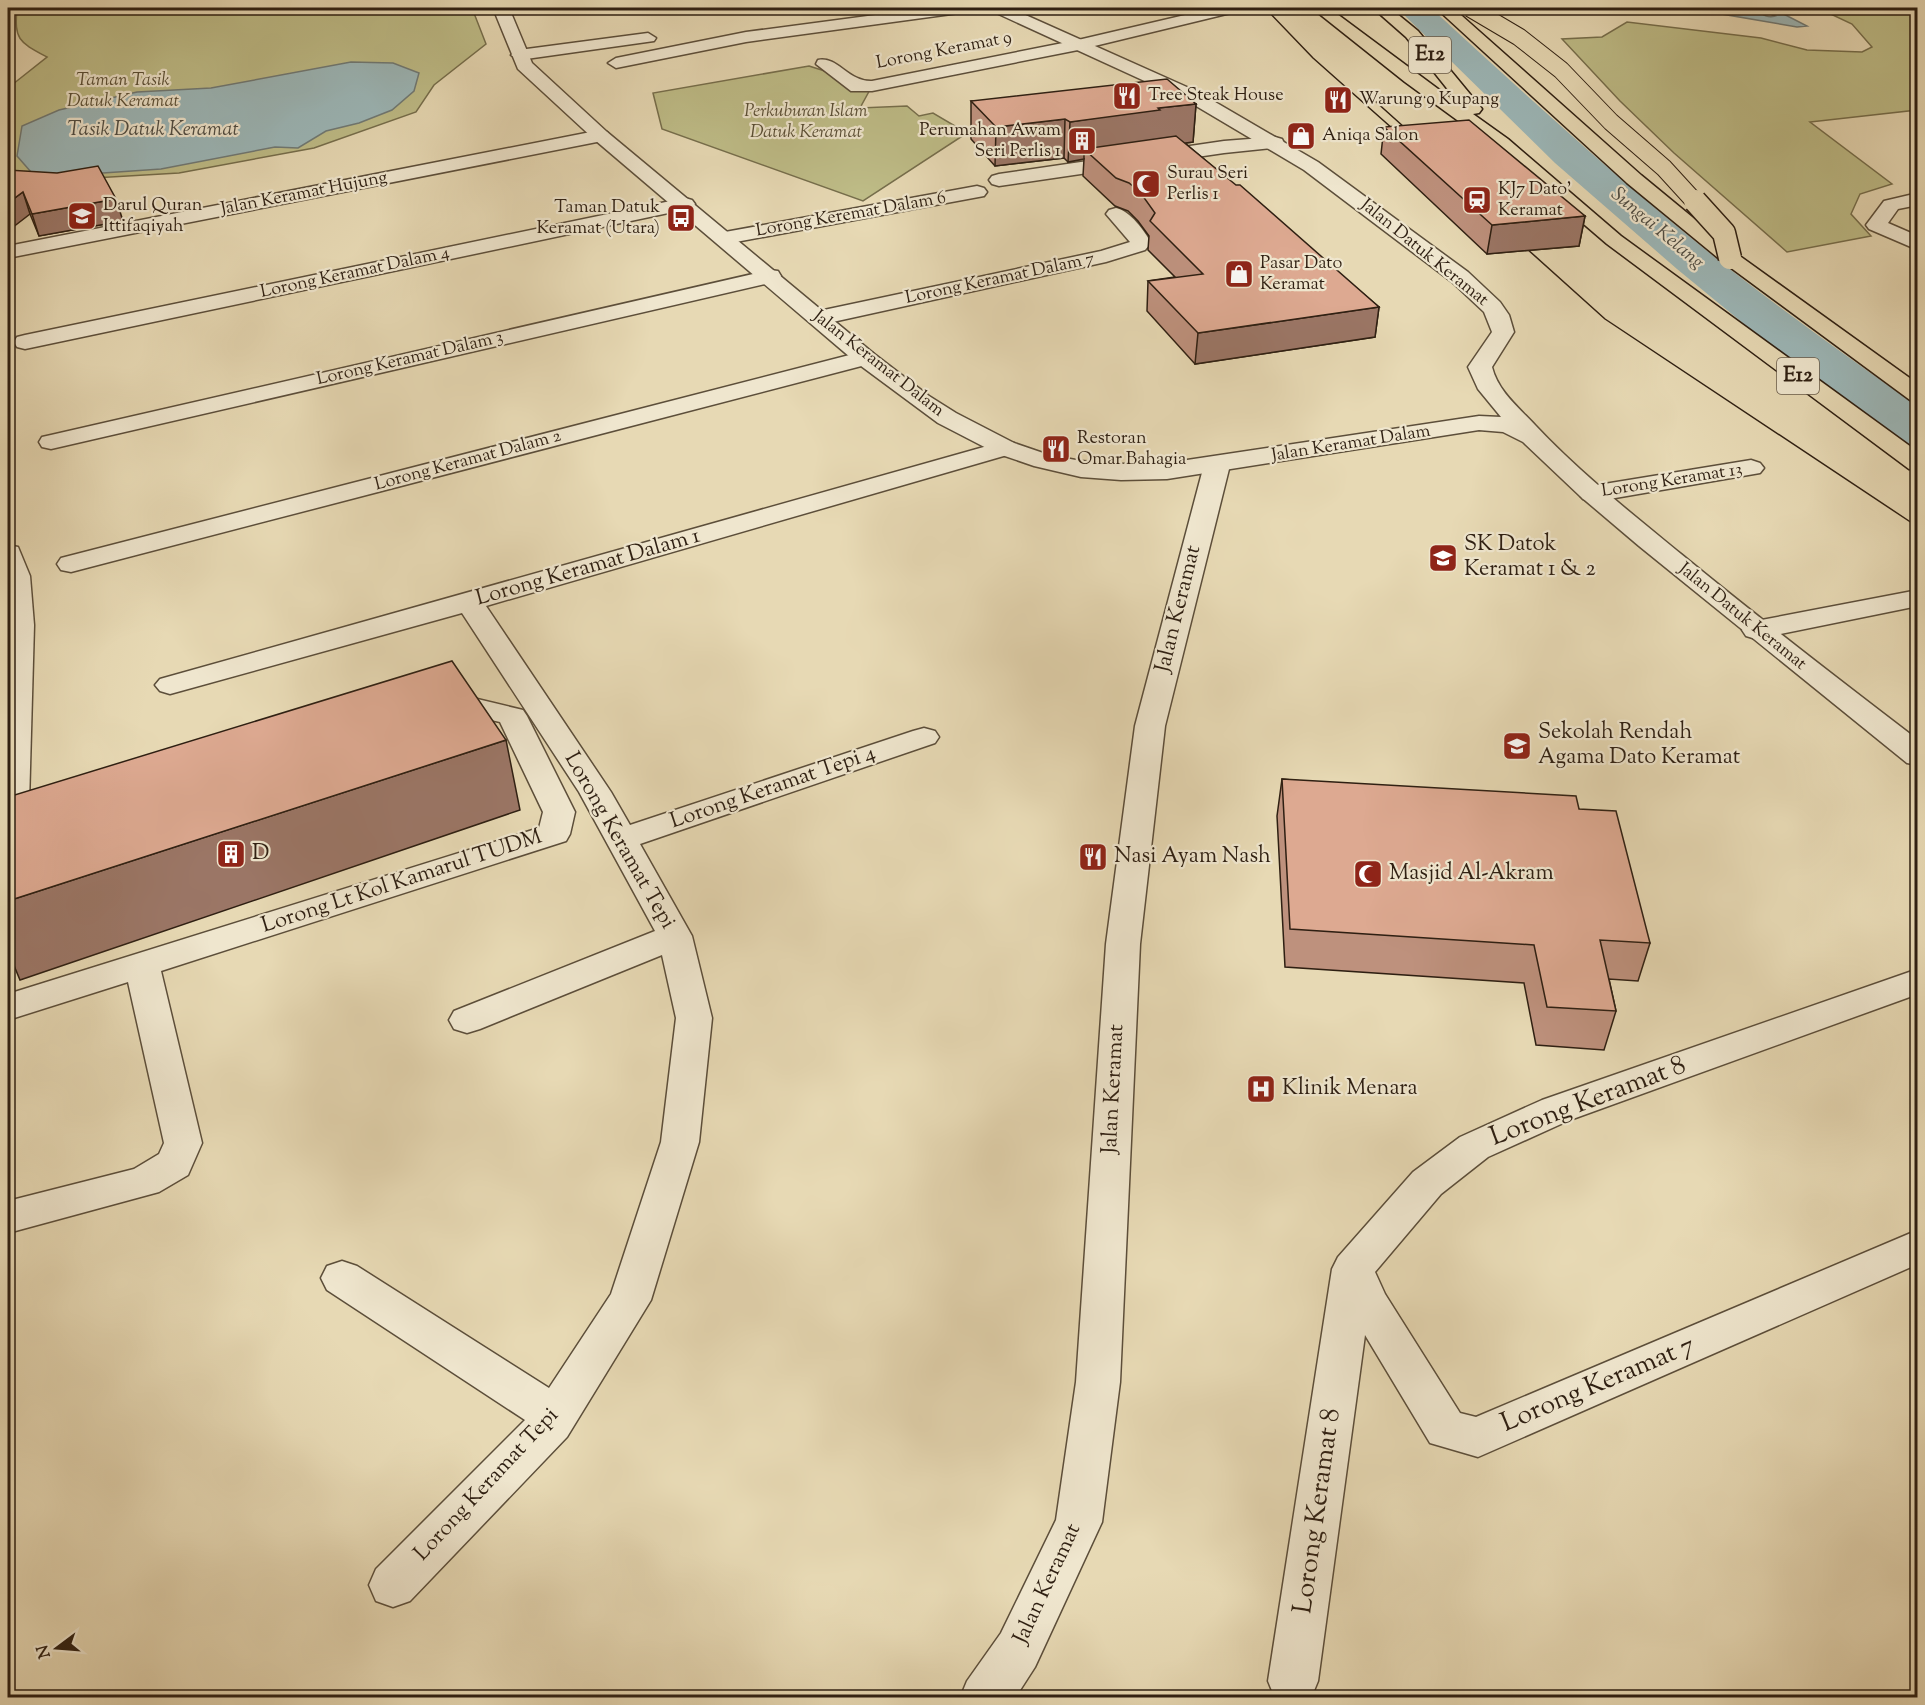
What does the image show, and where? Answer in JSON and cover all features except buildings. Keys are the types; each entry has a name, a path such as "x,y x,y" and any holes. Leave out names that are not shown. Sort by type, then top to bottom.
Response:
{"highway":[{"path":"1320,8 1501,143"},
{"name":"E12","path":"1381,8 1412,34 1501,143 1614,240 1917,464"},
{"name":"E12","path":"1444,8 1635,178 1730,258 1917,395"},
{"path":"1471,8 1508,36 1635,178"},
{"path":"1471,8 1519,37 1561,70 1611,122 1664,168 1724,233 1730,258"},
{"path":"1384,36 1472,109"}],"street":[{"name":"Jalan Keramat Dalam","path":"501,8 519,55 531,73 600,136 725,237 865,358 947,418 1005,448 1043,461 1081,469 1121,472 1167,471 1479,423 1508,425 1530,436"},
{"path":"616,63 746,37 959,8"},
{"name":"Jalan Datuk Keramat","path":"998,8 1192,96 1275,143 1311,166 1460,277 1498,315 1503,332 1480,367 1489,388 1530,436 1592,494 1756,630 1917,756"},
{"name":"Lorong Keramat 9","path":"824,64 857,87 1078,45 1233,8"},
{"path":"682,33 777,16"},
{"path":"717,28 746,37"},
{"path":"519,55 659,36"},
{"name":"Jalan Keramat Hujung","path":"8,252 600,136"},
{"path":"999,180 1224,147 1275,143"},
{"name":"Lorong Keremat Dalam 6","path":"725,237 977,192"},
{"path":"1917,199 1891,205 1876,225 1917,244"},
{"name":"Lorong Keramat Dalam 4","path":"25,342 685,204"},
{"name":"Lorong Keramat Dalam 7","path":"819,318 1106,256 1138,246 1141,243 1139,239 1116,214"},
{"name":"Lorong Keramat Dalam 3","path":"51,442 770,276"},
{"name":"Lorong Keramat Dalam 2","path":"71,564 865,358"},
{"path":"1479,423 1492,412 1498,399"},
{"name":"Lorong Keramat Dalam 1","path":"170,685 1005,448"},
{"name":"Jalan Keramat","path":"985,1698 1018,1650 1079,1522 1098,1382 1123,944 1149,738 1217,465"},
{"name":"Lorong Keramat 13","path":"1592,494 1751,468"},
{"path":"8,553 16,576 10,840 45,829"},
{"path":"1756,630 1917,598"},
{"name":"Lorong Keramat Tepi","path":"393,1586 555,1416 630,1300 680,1142 694,1018 675,936 595,792 469,602"},
{"name":"Lorong Lt Kol Kamarul TUDM","path":"8,1007 554,834 559,812 512,716 469,706 439,709 416,716"},
{"name":"Lorong Keramat Tepi 4","path":"621,839 924,737"},
{"path":"467,1020 675,936"},
{"path":"8,1217 145,1181 174,1164 183,1143 142,965"},
{"name":"Lorong Keramat 8","path":"1293,1681 1353,1269 1427,1183 1474,1147 1556,1110 1917,981"},
{"name":"Lorong Keramat 7","path":"1353,1269 1367,1302 1446,1429 1478,1437 1917,1246"},
{"path":"342,1278 555,1416"}],"green space":[{"name":"Taman Tasik Datuk Keramat","path":"17,8 472,8 486,44 434,85 416,112 314,148 179,173 8,183 8,88 47,57 30,48 20,39 16,27"},
{"path":"1818,8 1917,8 1917,110 1810,122 1892,184 1860,194 1851,214 1871,236 1787,252 1674,153 1620,101 1562,39 1602,37 1627,22 1761,38 1807,50 1862,52 1872,47 1852,24"},
{"name":"Perkuburan Islam Datuk Keramat","path":"809,66 872,86 860,108 907,106 919,116 933,113 967,133 863,201 662,129 653,93"}],"water":[{"path":"1745,7 1771,17 1775,16 1753,8 1772,8 1807,26 1797,27 1710,12 1710,8"},
{"path":"1400,8 1422,8 1479,54 1454,56 1441,41"},
{"name":"Tasik Datuk Keramat","path":"351,62 393,63 419,73 414,91 392,110 359,123 326,131 298,148 275,147 161,169 74,175 31,172 17,156 22,126 59,110 137,92 211,88"},
{"path":"1907,408 1917,415 1917,446 1872,414"}],"waterway":[{"name":"Sungai Kelang","path":"1413,8 1569,155 1692,260 1760,314 1918,431"}],"tram line":[{"path":"1265,8 1313,58 1402,137"},
{"path":"1365,92 1414,136"},
{"path":"1516,239 1605,319 1918,527"}],"place":[{"name":"Tree Steak House","path":"1127,96"},
{"name":"Warung 9 Kupang","path":"1338,100"},
{"name":"Aniqa Salon","path":"1301,136"},
{"name":"Perumahan Awam Seri Perlis 1","path":"1082,141"},
{"name":"Surau Seri Perlis 1","path":"1146,184"},
{"name":"KJ7 Dato' Keramat","path":"1477,200"},
{"name":"Darul Quran Ittifaqiyah","path":"82,216"},
{"name":"Taman Datuk Keramat (Utara)","path":"681,218"},
{"name":"Pasar Dato Keramat","path":"1239,274"},
{"name":"Restoran Omar Bahagia","path":"1056,449"},
{"name":"SK Datok Keramat 1 & 2","path":"1443,558"},
{"name":"Sekolah Rendah Agama Dato Keramat","path":"1517,746"},
{"name":"D","path":"231,854"},
{"name":"Nasi Ayam Nash","path":"1093,857"},
{"name":"Masjid Al-Akram","path":"1368,874"},
{"name":"Klinik Menara","path":"1261,1089"}]}
